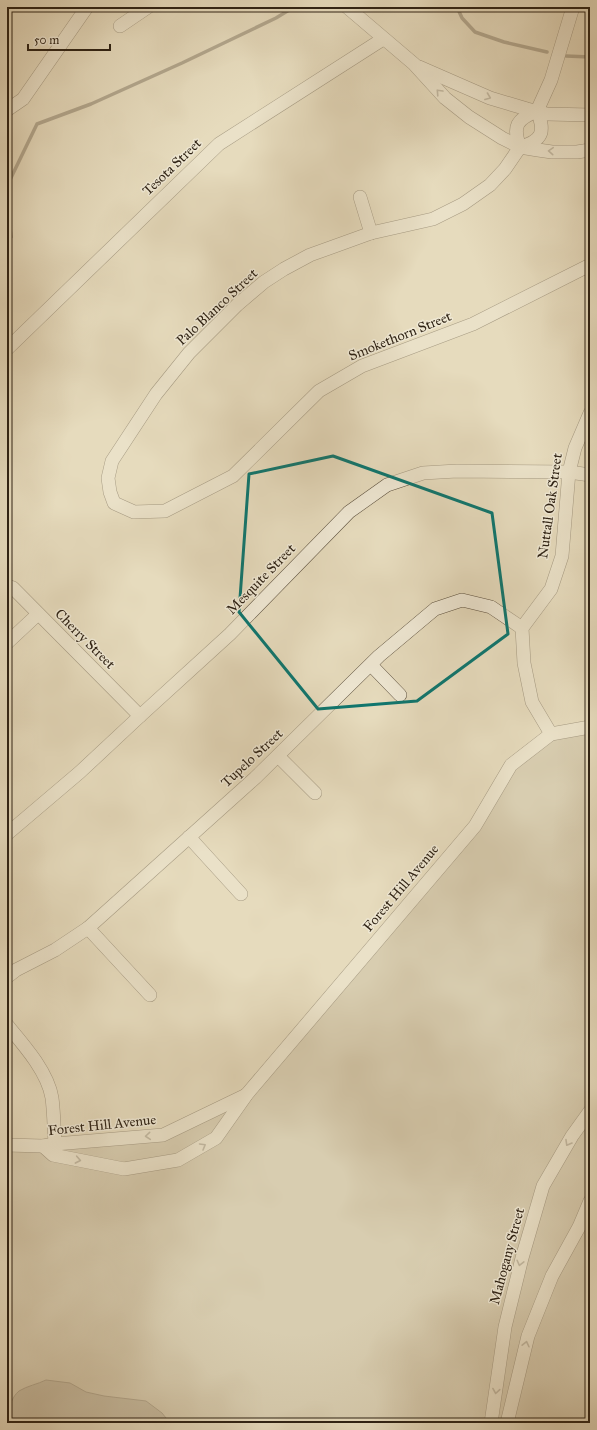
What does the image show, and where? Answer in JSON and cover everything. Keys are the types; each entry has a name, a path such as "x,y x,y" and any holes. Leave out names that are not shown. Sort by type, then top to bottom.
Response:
{"street":[{"path":"7,110 23,99 86,7"},
{"path":"120,26 148,7"},
{"path":"347,7 414,64 445,98 469,117 502,138 520,147 552,152 577,152 590,150"},
{"path":"537,112 551,80 573,7"},
{"name":"Tesota Street","path":"7,349 219,144 383,39"},
{"path":"414,64 490,98 537,112 546,114 590,115"},
{"path":"520,147 531,144 538,139 541,134 543,127 542,121 537,112"},
{"path":"520,147 516,126 526,115 537,112"},
{"name":"Palo Blanco Street","path":"114,503 110,492 108,478 112,460 156,394 189,353 237,305 264,282 310,255 371,233 432,219 463,204 490,185 505,169 520,147"},
{"path":"360,197 371,233"},
{"name":"Smokethorn Street","path":"114,503 134,512 166,510 233,476 319,391 337,380 362,366 473,324 590,265"},
{"name":"Nuttall Oak Street","path":"522,628 551,589 562,556 569,472 575,448 590,413"},
{"name":"Mesquite Street","path":"7,834 80,772 230,634 349,512 387,485 424,473 457,471 569,472 590,475"},
{"name":"Cherry Street","path":"7,586 13,588 140,716"},
{"name":"Tupelo Street","path":"7,978 16,970 55,950 88,928 255,778 371,665 435,609 462,600 491,607 522,628"},
{"path":"7,642 38,614"},
{"path":"522,628 524,663 532,702 551,734"},
{"path":"371,665 400,695"},
{"name":"Forest Hill Avenue","path":"50,1148 124,1169 178,1160 216,1138 247,1094 475,826 511,766 551,734 590,727"},
{"path":"278,756 315,793"},
{"path":"189,837 241,894"},
{"path":"88,928 150,994"},
{"path":"7,1025 42,1071 52,1096 50,1148 7,1145"},
{"name":"Forest Hill Avenue","path":"50,1148 163,1135 247,1094"},
{"name":"Mahogany Street","path":"491,1423 505,1327 522,1258 543,1186 572,1136 590,1111"},
{"path":"507,1423 528,1336 552,1276 579,1227 590,1201"}],"highlighted area":[{"path":"333,456 492,513 508,634 417,701 318,709 239,612 249,474"}],"shaded area":[{"path":"590,727 590,1423 7,1423 7,1145 163,1135 247,1094 475,826 511,765 551,734"},
{"path":"46,1380 70,1383 86,1392 104,1396 146,1401 162,1413 170,1423 7,1423 10,1406 16,1394 22,1389"}],"waterway":[{"path":"7,186 37,124 91,104 182,63 276,18 294,7"},
{"path":"457,7 462,18 475,32 504,42 547,52"},
{"path":"566,56 590,57"},
{"path":"7,203 11,237 7,240"}]}
